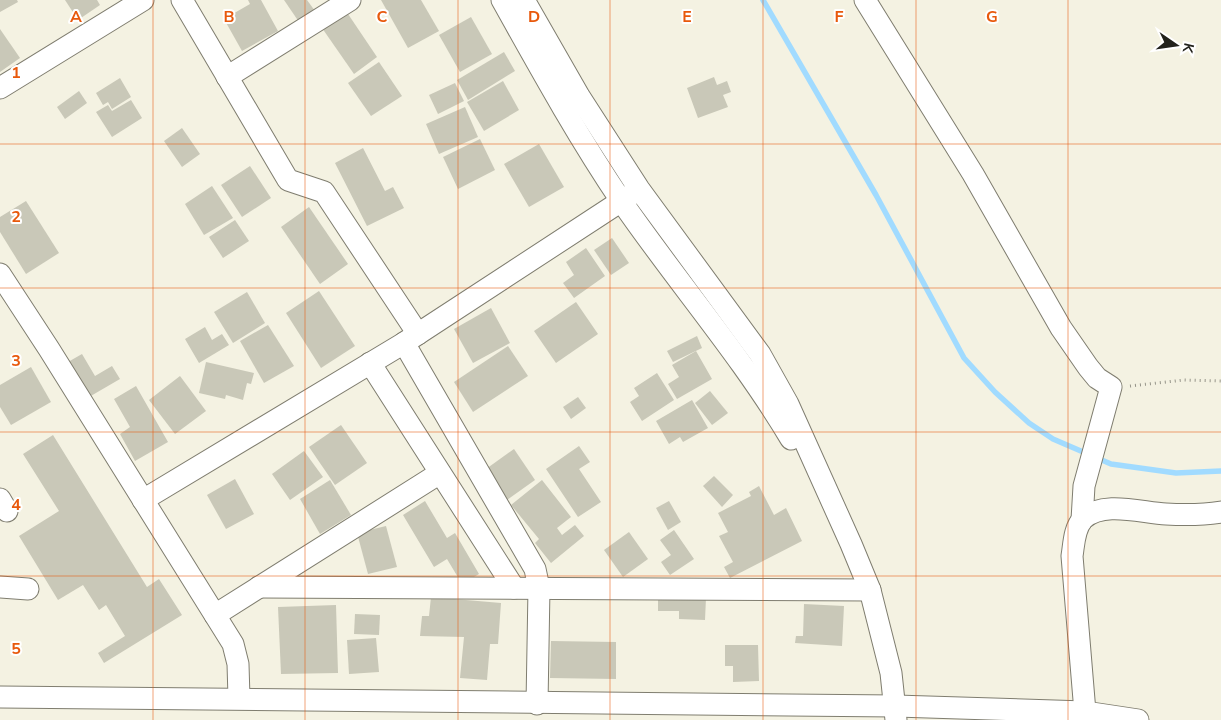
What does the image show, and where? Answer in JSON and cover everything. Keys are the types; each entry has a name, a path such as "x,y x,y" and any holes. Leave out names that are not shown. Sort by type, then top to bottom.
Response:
{"street":[{"path":"0,88 143,0"},
{"path":"182,0 288,180 324,192 411,339 527,554 534,569 539,588 537,704"},
{"path":"227,77 350,0"},
{"path":"502,0 562,107 622,202 743,365 838,516"},
{"path":"524,0 579,96 639,189 760,354 788,404 870,590 891,673 896,713"},
{"path":"865,0 973,174 1061,328 1088,368 1097,378 1111,388 1084,486 1082,520 1076,533 1072,556 1085,712"},
{"path":"143,500 411,339 622,202 639,189"},
{"path":"0,274 233,644 237,655 239,698"},
{"path":"370,363 514,588"},
{"path":"215,615 440,473"},
{"path":"1082,520 1103,510 1205,515 1221,512"},
{"path":"0,587 28,589"},
{"path":"259,587 870,590"},
{"path":"0,696 239,698 500,712 537,704 859,706 896,713 1085,712 1138,720"},
{"path":"841,720 859,706"}],"path":[{"path":"1111,388 1176,380 1221,381"}],"building":[{"path":"0,0 17,0 18,2 0,12"},
{"path":"65,0 97,0 100,5 78,20"},
{"path":"248,0 261,0 278,31 242,51 224,19 250,4"},
{"path":"284,0 307,0 315,11 299,22"},
{"path":"381,0 421,0 439,31 408,48"},
{"path":"346,11 377,57 354,74 322,28"},
{"path":"471,17 492,54 460,72 439,35"},
{"path":"0,29 20,58 0,72"},
{"path":"504,52 515,71 468,100 457,80"},
{"path":"379,62 402,96 371,116 348,83"},
{"path":"714,77 717,85 727,81 731,92 723,95 728,107 698,118 687,88"},
{"path":"120,78 131,97 112,109 108,102 103,105 96,93"},
{"path":"503,81 519,110 484,131 467,102"},
{"path":"455,83 464,101 438,114 429,95"},
{"path":"79,91 87,103 65,119 57,107"},
{"path":"131,100 142,118 112,137 96,112 108,105 112,111"},
{"path":"465,107 478,137 439,154 426,124"},
{"path":"182,128 200,154 182,167 164,141"},
{"path":"480,139 495,170 458,189 443,157"},
{"path":"539,144 564,187 529,207 504,164"},
{"path":"363,148 385,191 393,187 404,208 367,226 335,163"},
{"path":"250,166 271,198 242,217 221,185"},
{"path":"212,186 233,218 204,235 185,204"},
{"path":"26,201 59,253 26,274 0,232 0,217"},
{"path":"309,207 348,264 320,284 281,227"},
{"path":"235,220 249,241 223,258 209,237"},
{"path":"612,238 629,263 611,275 594,250"},
{"path":"586,248 605,276 574,298 563,283 574,275 566,262"},
{"path":"319,291 355,346 321,368 286,313"},
{"path":"247,292 265,323 233,343 214,312"},
{"path":"576,302 598,334 556,363 534,331"},
{"path":"491,308 510,343 473,363 454,329"},
{"path":"268,325 294,366 264,383 240,341"},
{"path":"205,327 212,340 222,334 229,345 199,363 185,339"},
{"path":"697,336 702,348 673,362 667,351"},
{"path":"508,346 528,376 473,412 454,382"},
{"path":"696,351 712,379 677,399 668,384 679,377 672,365"},
{"path":"82,354 95,376 112,366 120,379 89,397 68,362"},
{"path":"206,362 254,373 251,384 247,383 243,400 226,395 225,399 199,393"},
{"path":"31,367 51,402 11,425 0,407 0,385"},
{"path":"657,373 674,400 642,421 630,402 639,396 634,388"},
{"path":"180,376 206,411 175,434 149,400"},
{"path":"136,386 168,442 135,461 120,434 130,427 114,399"},
{"path":"710,391 728,413 712,425 695,403"},
{"path":"578,397 586,408 571,419 563,407"},
{"path":"692,400 708,428 683,442 680,437 669,444 656,421"},
{"path":"341,425 367,463 335,485 309,447"},
{"path":"53,435 147,587 159,579 182,615 104,663 98,653 125,636 106,605 99,610 83,585 58,600 19,536 59,511 23,454"},
{"path":"579,446 590,462 579,469 601,502 578,517 546,469"},
{"path":"514,449 535,480 507,500 486,469"},
{"path":"304,451 323,477 290,500 272,474"},
{"path":"714,476 733,495 722,507 703,486"},
{"path":"235,479 254,514 226,529 207,495"},
{"path":"330,480 351,515 320,534 300,499"},
{"path":"542,480 571,517 557,528 562,535 575,525 584,536 551,563 535,543 539,539 511,505"},
{"path":"759,486 774,515 786,508 802,541 730,578 724,567 733,562 719,536 728,532 718,513 751,496 749,492"},
{"path":"425,501 447,538 455,533 479,574 462,584 447,559 434,567 403,515"},
{"path":"669,501 681,522 668,530 656,508"},
{"path":"386,526 397,567 368,574 357,533"},
{"path":"674,530 694,559 670,575 661,562 671,555 660,540"},
{"path":"629,532 648,559 623,577 604,550"},
{"path":"658,596 706,598 705,620 679,619 679,611 658,611"},
{"path":"431,597 501,603 498,644 490,644 487,680 460,678 464,637 420,636 422,616 429,616"},
{"path":"804,604 844,606 842,646 795,643 796,636 803,636"},
{"path":"336,605 338,673 281,674 278,607"},
{"path":"355,614 380,615 379,635 354,634"},
{"path":"376,638 379,672 349,674 347,640"},
{"path":"551,641 616,642 616,679 550,678"},
{"path":"725,645 758,645 759,681 733,682 733,666 725,666"}],"waterway":[{"path":"763,0 876,195 964,358 995,392 1029,423 1053,439 1111,464 1176,473 1221,471"}]}
